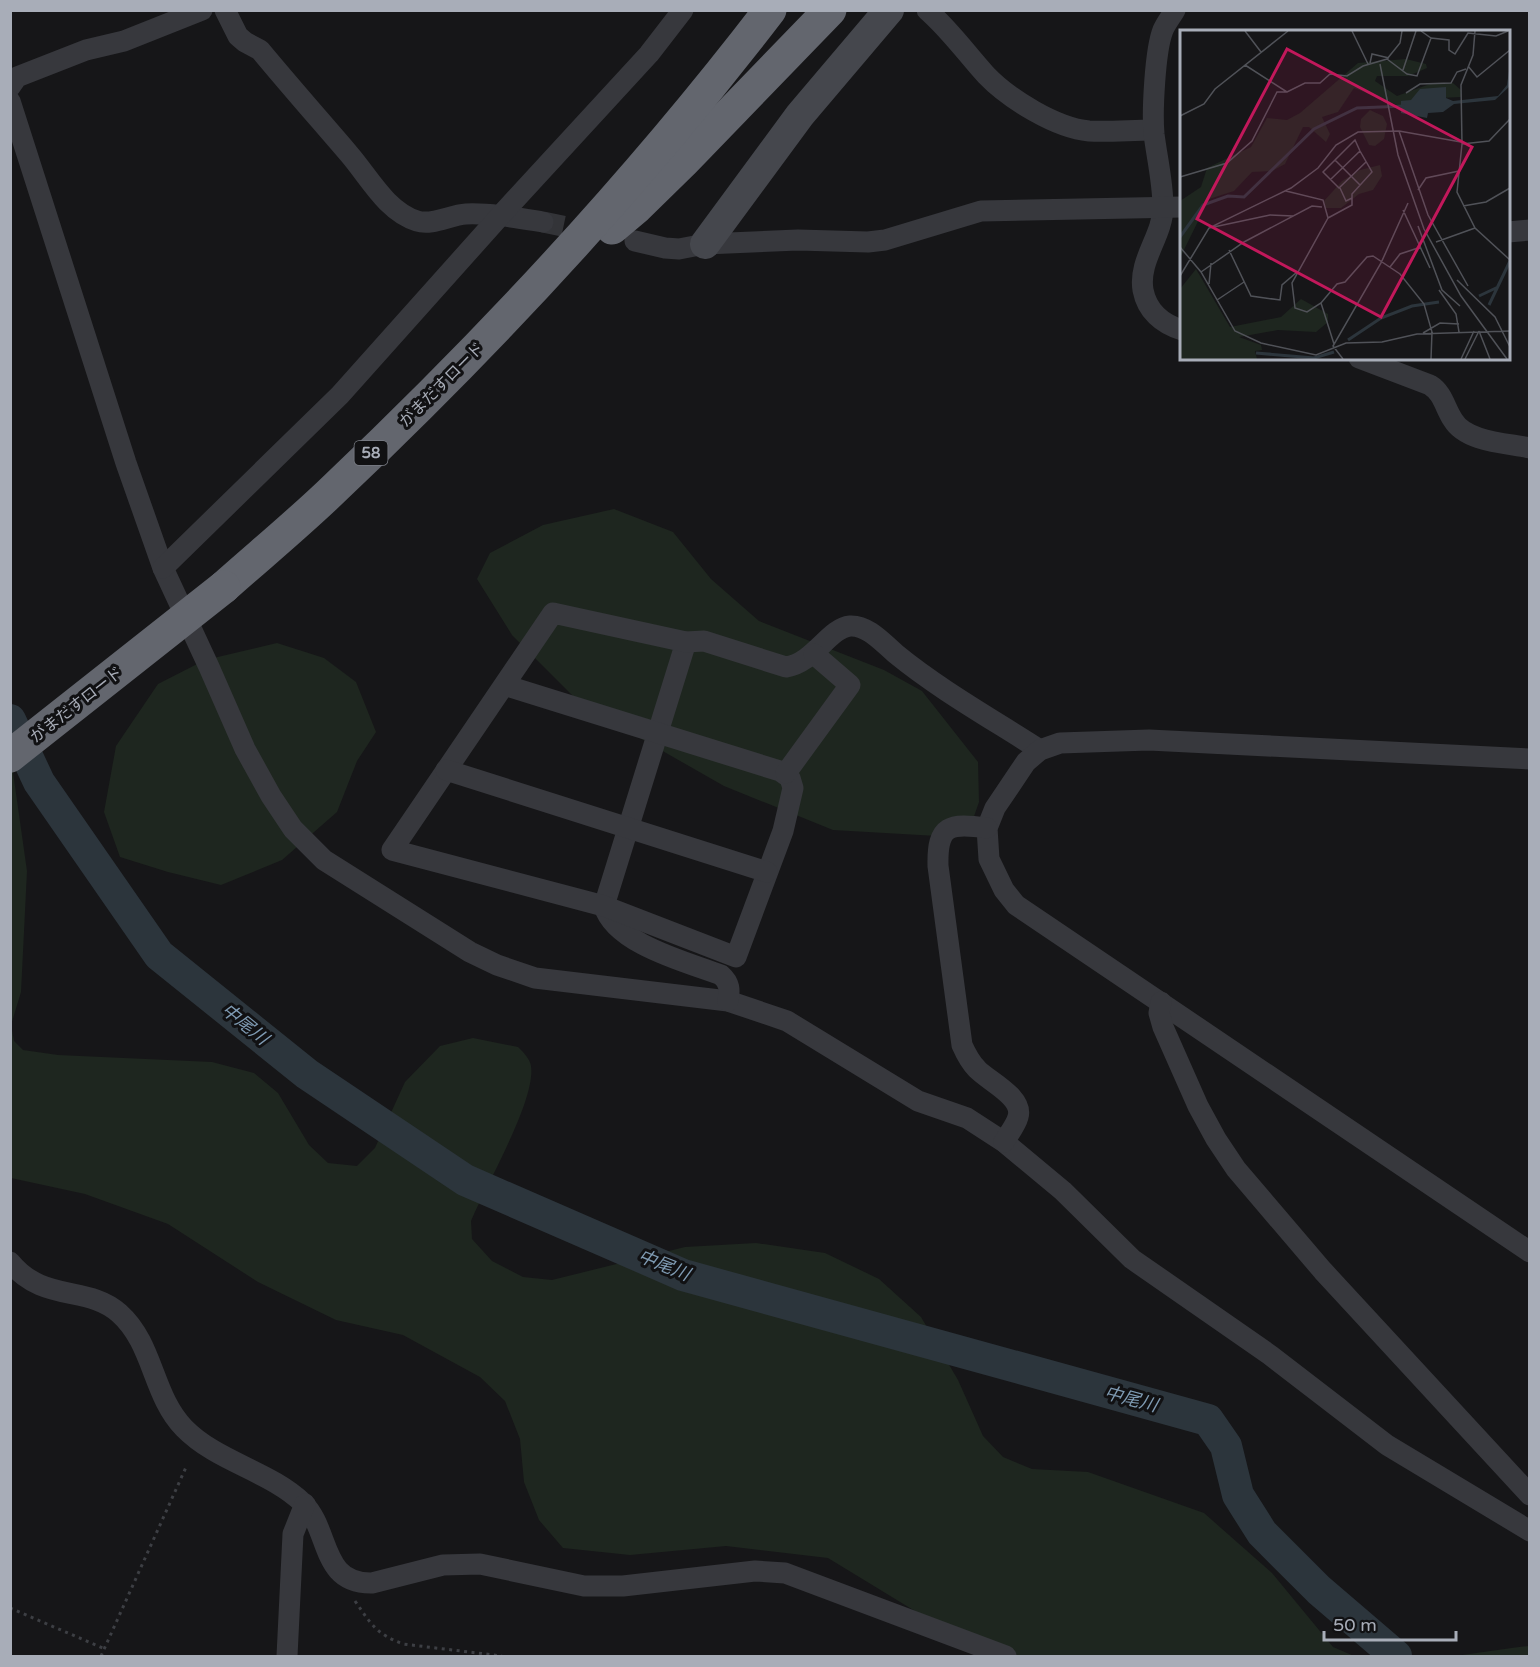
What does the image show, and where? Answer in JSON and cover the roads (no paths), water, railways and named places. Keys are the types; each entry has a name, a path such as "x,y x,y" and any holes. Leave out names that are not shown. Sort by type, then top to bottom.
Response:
{"highway":[{"path":"512,313 637,207 830,10"},
{"name":"がまだすロード","path":"10,756 224,587 335,489 512,313 651,157 765,15"}],"street":[{"path":"13,75 86,50 124,41 202,10"},
{"path":"225,10 238,36 244,42 260,50 378,191 396,208 415,220 424,222 434,222 449,216 467,214 543,222"},
{"path":"163,568 340,395 649,54 682,10"},
{"path":"705,244 800,115 890,10"},
{"path":"927,10 954,36 997,86 1053,120 1071,128 1089,131 1154,130"},
{"path":"1174,10 1163,30 1157,53 1154,130 1172,207 1160,224 1142,272 1143,290 1148,305 1158,319 1180,329"},
{"path":"10,101 126,463 163,568 245,749 293,830 324,860 470,952 497,965 535,978 728,1001 787,1021 918,1101 967,1119 1004,1142 1063,1191 1132,1259 1270,1354 1387,1445 1530,1531"},
{"path":"635,241 679,249 705,244 798,240 868,242 885,240 988,211 1172,207"},
{"path":"1510,232 1530,231"},
{"path":"1364,360 1436,389 1453,421 1470,436 1530,448"},
{"path":"504,685 786,773 793,788 783,831 736,957 604,906 392,850 446,770 553,613 686,642 704,641 786,667 795,666 814,654 838,631 847,626 857,626 869,632 919,672 1040,750"},
{"path":"686,642 604,906 611,921 627,934 648,946 721,975 728,984 730,992 728,1001"},
{"path":"786,773 850,685 814,654"},
{"path":"1530,759 1149,740 1060,743 1040,750 1026,762 1005,790 987,828 989,859 1004,890 1017,905 1530,1252"},
{"path":"446,770 767,872"},
{"path":"987,828 958,825 950,828 940,839 938,866 962,1045 976,1068 1008,1093 1015,1101 1018,1110 1018,1118 1004,1142"},
{"path":"1161,1002 1159,1013 1163,1027 1197,1106 1215,1139 1236,1169 1323,1270 1530,1496"},
{"path":"10,1262 29,1280 43,1287 103,1303 118,1312 132,1327 144,1346 167,1406 185,1429 217,1453 287,1490 304,1504 315,1521 329,1556 346,1578 361,1583 372,1583 444,1565 480,1564 584,1586 623,1586 755,1570 785,1573 1006,1656"},
{"path":"287,1656 293,1534 304,1504"}],"waterway":[{"name":"中尾川","path":"10,720 39,782 159,955 307,1074 465,1180 683,1275 1208,1420 1226,1446 1238,1495 1262,1533 1319,1590 1396,1656"}],"tunnel":[{"path":"543,222 595,233"}]}
